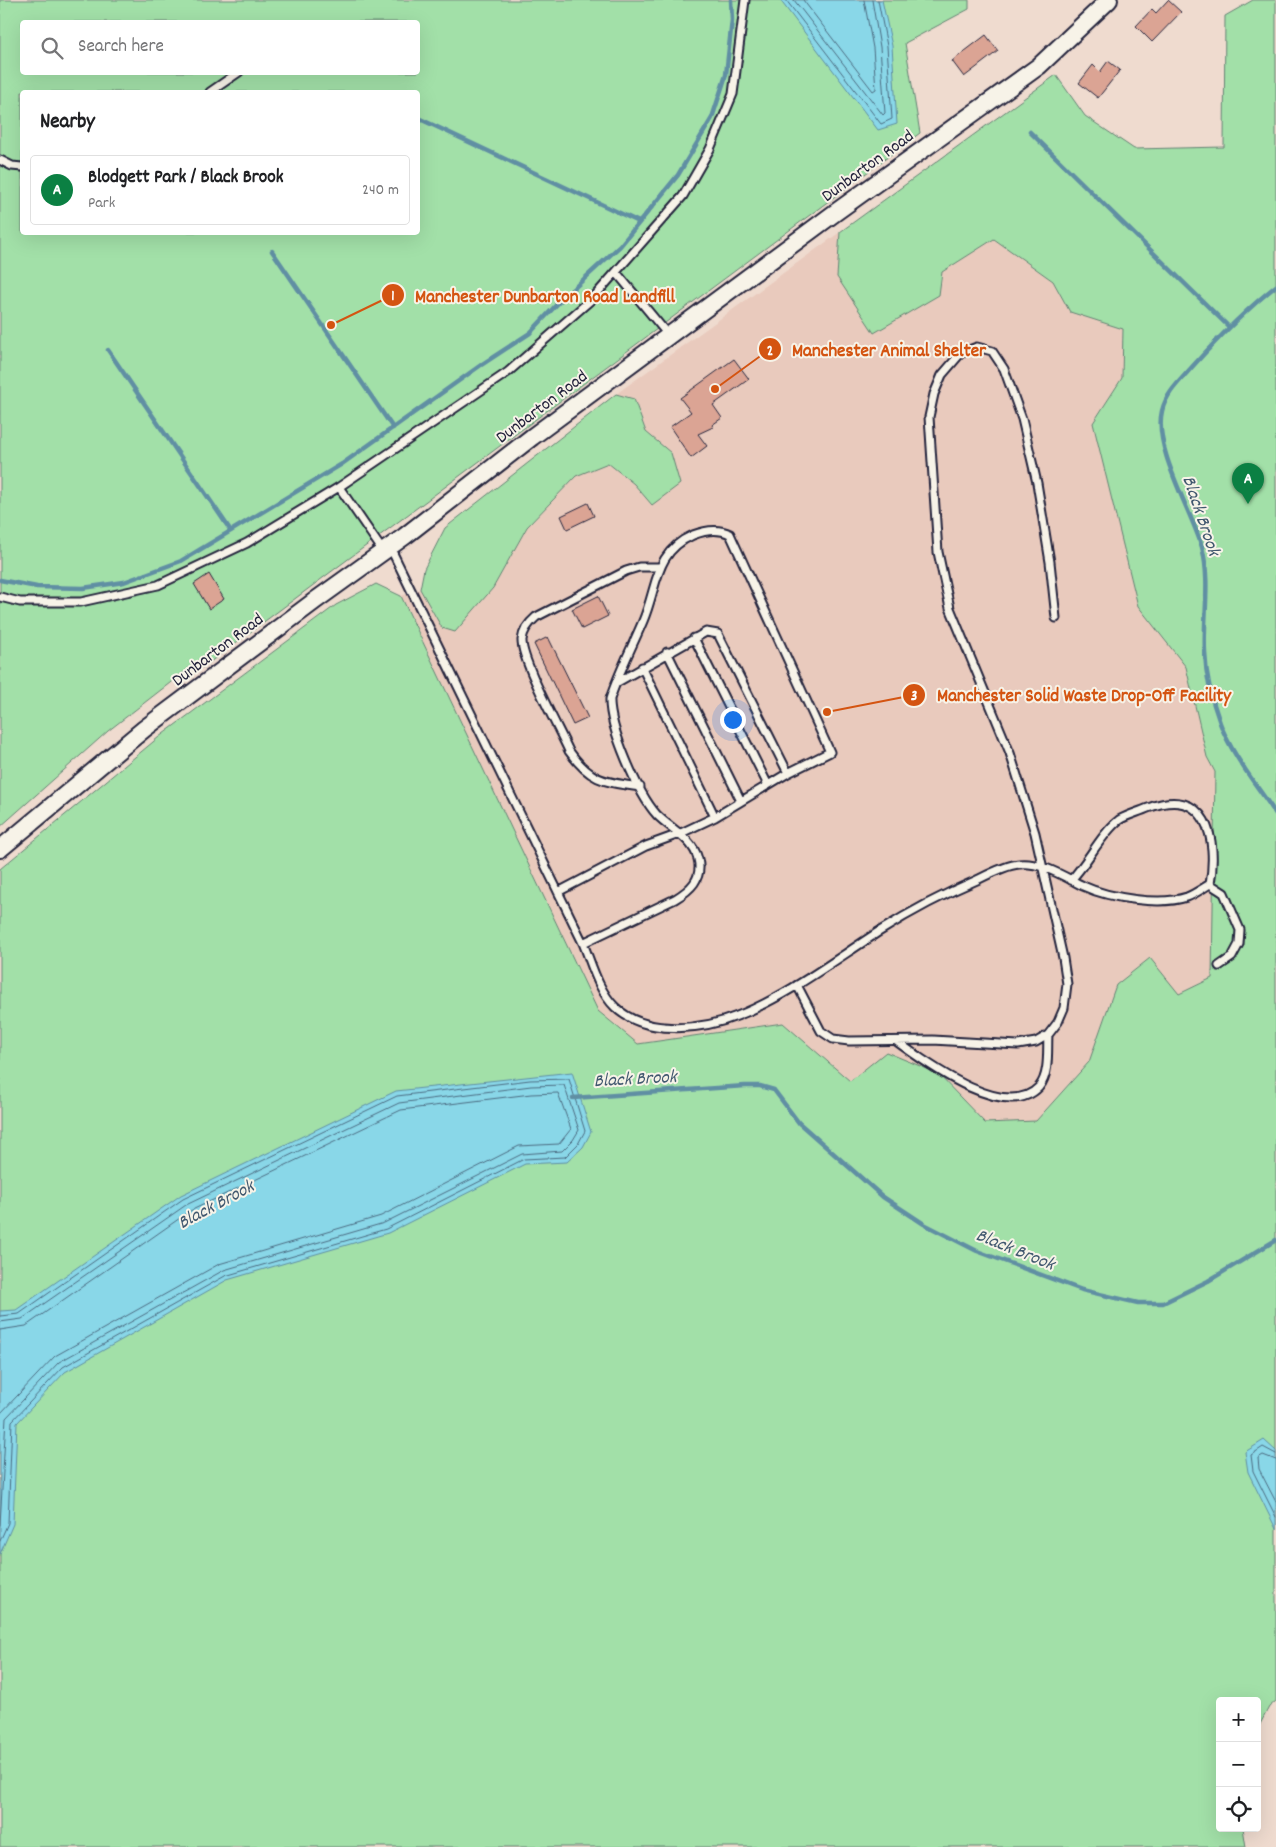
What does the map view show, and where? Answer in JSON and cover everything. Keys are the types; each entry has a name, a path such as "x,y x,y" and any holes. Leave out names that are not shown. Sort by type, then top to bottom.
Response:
{"street":[{"name":"Dunbarton Road","path":"0,849 144,729 669,336 907,160 1039,66 1109,0"}],"lane":[{"path":"0,597 20,602 81,602 158,585 246,543 339,487 508,372 593,298 683,196 710,148 733,94 745,0"},
{"path":"213,90 236,75"},
{"path":"0,160 20,168"},
{"path":"616,272 669,336"},
{"path":"797,985 822,1031 833,1040 933,1040 1018,1045 1036,1042 1048,1035 1058,1022 1064,1008 1066,984 1043,867 1026,798 950,608 938,552 930,442 930,410 942,375 961,354 977,347 992,351 1004,369 1022,419 1037,483 1050,562 1056,618"},
{"path":"339,487 386,549 558,892 583,943 600,985 622,1013 644,1023 666,1029 703,1024 737,1016 797,985 882,930 965,885 1019,864 1043,867 1088,888 1140,899 1165,900 1187,897 1210,884"},
{"path":"558,892 646,846 679,834 715,816 788,773 830,752 730,534 722,530 703,531 686,538 675,545 664,558 643,620 615,683 610,699 610,714 614,730 640,787 657,815 679,834 693,847 699,861 698,877 689,890 583,943"},
{"path":"640,787 600,780 589,774 577,762 569,751 527,661 522,637 528,624 536,617 626,571 639,567 660,567"},
{"path":"615,683 667,652 706,632 718,634 788,773"},
{"path":"694,638 768,785"},
{"path":"667,652 741,801"},
{"path":"642,667 715,816"},
{"path":"1071,880 1090,859 1109,830 1120,819 1169,802 1187,804 1201,813 1210,833 1214,862 1210,884"},
{"path":"1210,884 1224,893 1240,930 1239,944 1232,956 1219,966"},
{"path":"895,1040 965,1086 1005,1097 1031,1093 1040,1086 1045,1076 1048,1035"}],"shaded area":[{"path":"840,232 837,277 942,272 994,239 1053,281 1070,312 1123,329 1122,378 1093,423 1138,606 1186,667 1207,757 1264,862 1226,972 1179,994 1116,985 1089,1062 1036,1121 985,1123 937,1073 850,1081 783,1023 638,1044 598,1011 401,596 420,589 442,628 493,588 527,527 576,476 608,463 634,484 652,505 671,453 646,432 634,399 616,394"}],"green space":[{"path":"0,0 969,0 969,9 905,43 920,133 202,668 197,662 108,731 0,827"},
{"path":"1253,0 1276,0 1276,1701 1269,1707 1261,1722 1261,1697 1216,1697 1216,1832 1244,1832 1246,1847 0,1847 0,869 159,737 336,605 376,584 401,596 598,1011 638,1044 783,1023 850,1081 886,1052 937,1073 985,1123 1036,1121 1089,1062 1116,985 1150,958 1179,994 1212,978 1215,772 1207,757 1186,667 1138,606 1093,423 1122,378 1123,329 1070,312 1053,281 994,239 942,272 939,295 874,333 837,277 840,232 1056,75 1085,116 1134,149 1224,147 1225,16"},
{"path":"616,394 634,399 646,432 671,453 680,484 652,505 634,484 608,463 576,476 527,527 493,588 455,632 442,628 420,589 424,569 445,528"}],"water":[{"path":"780,0 882,0 892,46 897,124 878,130"},
{"path":"572,1072 591,1132 583,1147 567,1162 525,1164 388,1233 227,1280 65,1372 17,1423 13,1524 0,1554 0,1311 16,1310 181,1195 396,1091"},
{"path":"1264,1440 1276,1451 1276,1529 1248,1472 1245,1452"}],"building":[{"path":"1168,0 1181,12 1152,42 1136,26 1152,9 1156,13"},
{"path":"986,35 998,51 964,77 952,61"},
{"path":"1108,61 1120,70 1098,98 1079,83 1093,65 1100,72"},
{"path":"734,359 749,379 713,405 722,418 712,425 713,427 698,434 707,446 691,458 670,427 691,412 680,398"},
{"path":"588,503 594,516 567,529 561,516"},
{"path":"209,574 224,599 209,609 194,584"},
{"path":"598,596 608,616 582,629 572,609"},
{"path":"548,637 588,718 573,725 534,644"}],"waterway":[{"path":"0,580 37,587 83,588 124,582 181,561 342,464 481,365 530,333 560,301 620,246 678,175 712,118 726,75 732,20 731,0"},
{"path":"420,119 639,222"},
{"path":"1030,132 1228,326"},
{"path":"272,251 393,428"},
{"name":"Black Brook","path":"1276,286 1232,325 1174,387 1164,404 1161,426 1168,461 1197,532 1205,560 1205,653 1208,680 1214,706 1231,747 1276,814"},
{"path":"108,350 231,531"},
{"name":"Black Brook","path":"573,1098 745,1086 760,1086 774,1090 799,1123 883,1197 924,1224 977,1251 1082,1290 1138,1303 1163,1303 1208,1281 1276,1240"}],"place":[{"name":"Manchester Dunbarton Road Landfill","path":"331,325"},
{"name":"Manchester Animal Shelter","path":"715,389"},
{"name":"Blodgett Park / Black Brook","path":"1248,504"},
{"name":"Manchester Solid Waste Drop-Off Facility","path":"827,712"}]}
